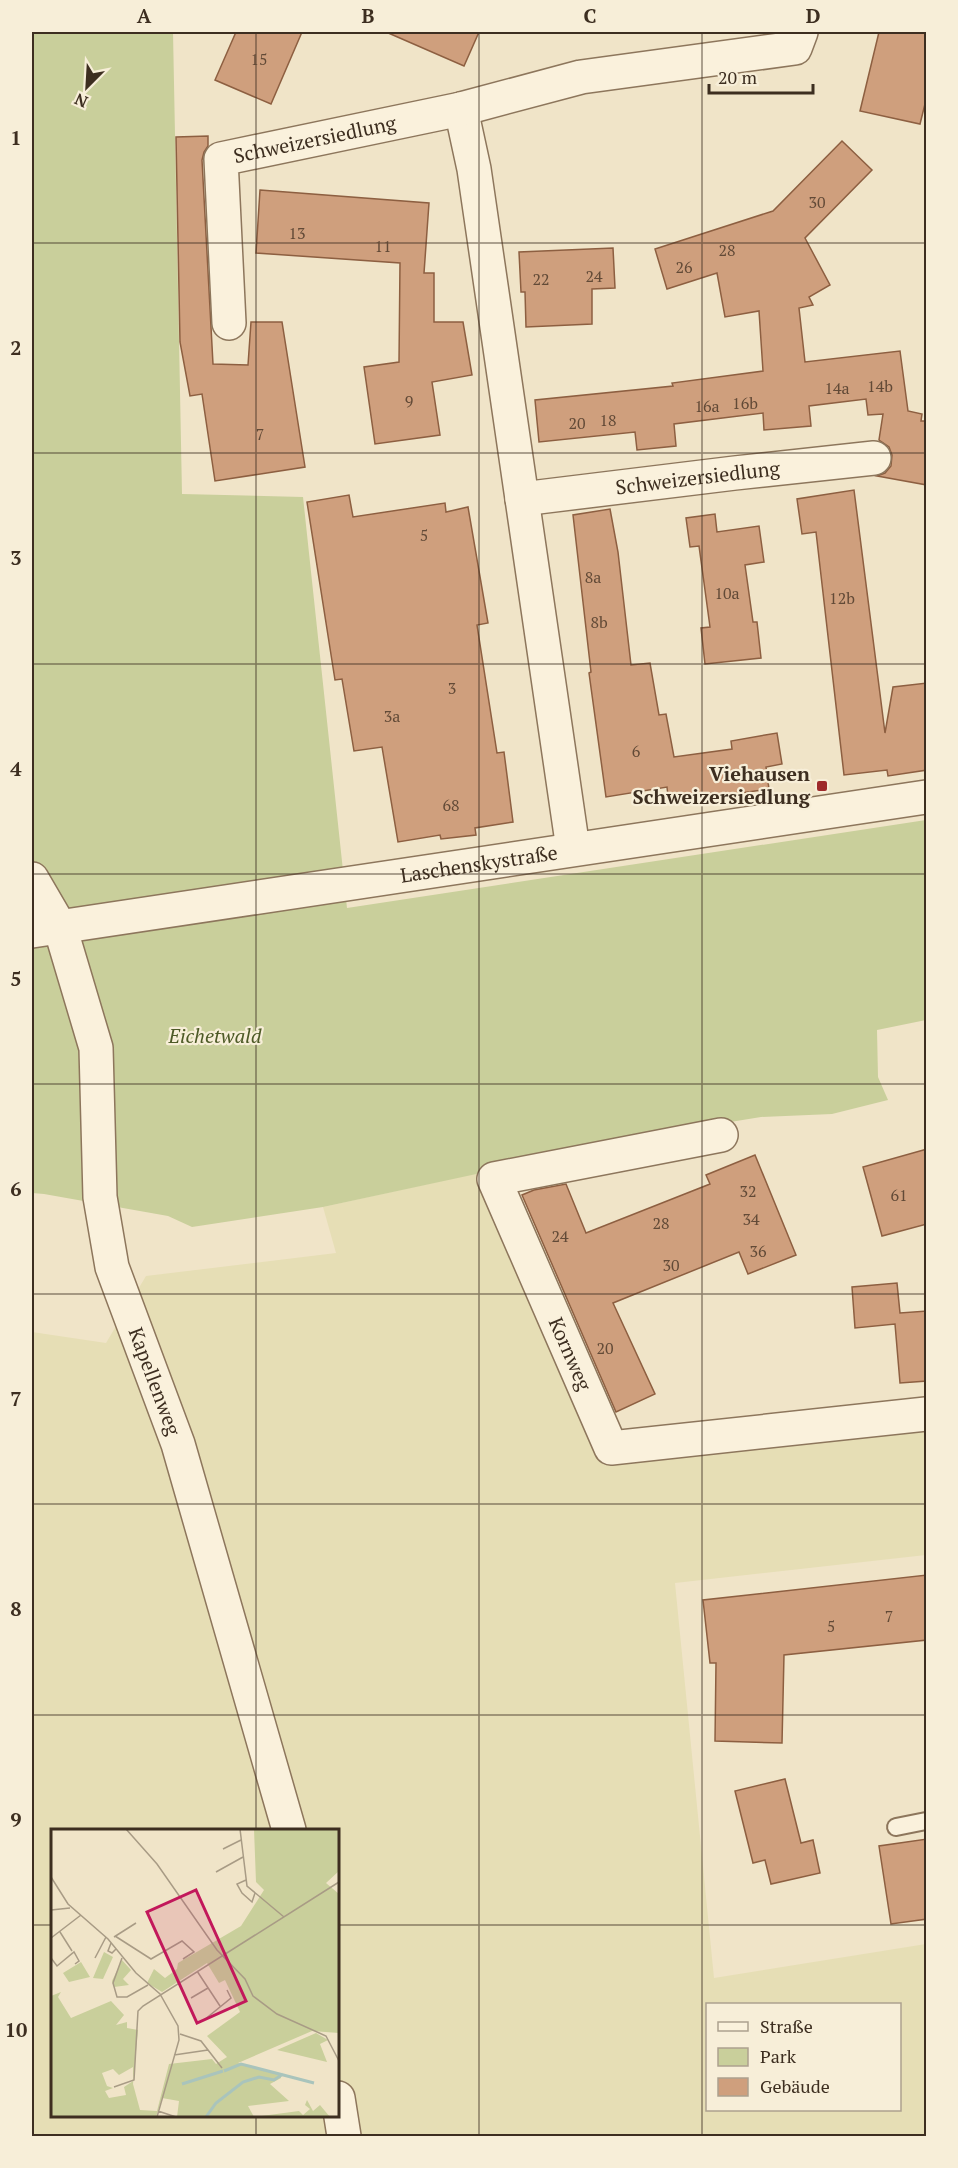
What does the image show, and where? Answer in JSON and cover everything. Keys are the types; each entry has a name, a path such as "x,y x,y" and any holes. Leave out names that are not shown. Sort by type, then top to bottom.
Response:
{"street":[{"name":"Schweizersiedlung","path":"229,323 221,159 461,109 581,77 795,48 801,32"},
{"path":"461,109 474,169 573,849"},
{"name":"Schweizersiedlung","path":"522,499 735,472 874,458"},
{"name":"Laschenskystraße","path":"46,929 927,797"},
{"name":"Kapellenweg","path":"32,879 46,929 96,1048 100,1197 112,1267 178,1444 289,1829"},
{"name":"Kornweg","path":"721,1135 494,1179 611,1448 927,1414"},
{"path":"339,2104 344,2136"}],"lane":[{"path":"896,1827 927,1821"}],"shaded area":[{"path":"482,1172 608,1461 926,1426 926,1555 675,1583 714,1978 926,1944 926,2136 32,2136 32,1332 106,1343 146,1276 336,1253 323,1207"}],"green space":[{"name":"Eichetwald","path":"32,32 173,32 182,494 303,497 347,908 926,820 926,1020 877,1030 878,1077 888,1100 832,1114 761,1117 675,1131 323,1207 192,1227 168,1216 32,1193"}],"building":[{"path":"236,32 302,32 271,104 215,80"},
{"path":"386,32 479,32 464,66"},
{"path":"879,32 927,32 927,96 920,124 860,111"},
{"path":"208,136 208,146 202,160 213,364 248,365 251,322 282,322 305,467 215,481 202,394 190,396 180,342 176,137"},
{"path":"842,141 872,170 805,238 830,285 809,297 813,305 799,308 805,362 900,351 908,411 922,414 921,421 927,421 927,485 877,476 885,473 891,466 892,455 889,447 879,440 883,414 868,415 866,399 809,406 811,426 764,430 763,413 674,424 676,446 637,450 635,432 539,442 535,400 673,386 672,383 763,371 759,311 725,317 717,273 667,289 655,249 773,211"},
{"path":"260,190 429,203 424,273 434,273 434,322 463,322 472,375 432,382 440,435 375,444 364,367 399,362 400,263 256,253"},
{"path":"613,248 615,288 592,289 592,324 526,327 525,292 521,292 519,252"},
{"path":"854,490 885,733 893,687 927,683 927,770 888,776 887,770 844,775 816,532 802,534 797,499"},
{"path":"349,495 353,517 445,503 446,512 468,507 488,623 477,625 497,753 504,752 513,822 475,828 476,835 441,839 440,835 398,842 382,747 354,751 342,679 335,680 307,502"},
{"path":"610,509 618,552 631,665 650,663 659,715 666,714 674,757 732,749 731,741 777,733 782,764 766,767 769,789 713,797 712,793 668,796 667,787 606,797 589,673 591,672 573,515"},
{"path":"715,514 717,532 759,526 764,562 745,565 753,622 757,622 761,658 705,664 701,628 710,627 699,546 690,547 686,518"},
{"path":"927,1149 927,1224 882,1236 863,1167"},
{"path":"755,1155 796,1255 748,1274 739,1252 613,1303 655,1394 616,1412 522,1195 534,1190 566,1184 586,1233 710,1184 706,1175"},
{"path":"897,1283 900,1313 927,1311 927,1381 900,1383 895,1324 855,1328 852,1287"},
{"path":"927,1575 927,1640 784,1655 782,1743 715,1741 716,1663 710,1663 703,1600"},
{"path":"785,1779 801,1843 813,1840 820,1873 771,1884 765,1860 753,1863 735,1791"},
{"path":"927,1839 927,1919 891,1924 879,1846"}],"place":[{"name":"Viehausen Schweizersiedlung","path":"822,786"}]}
